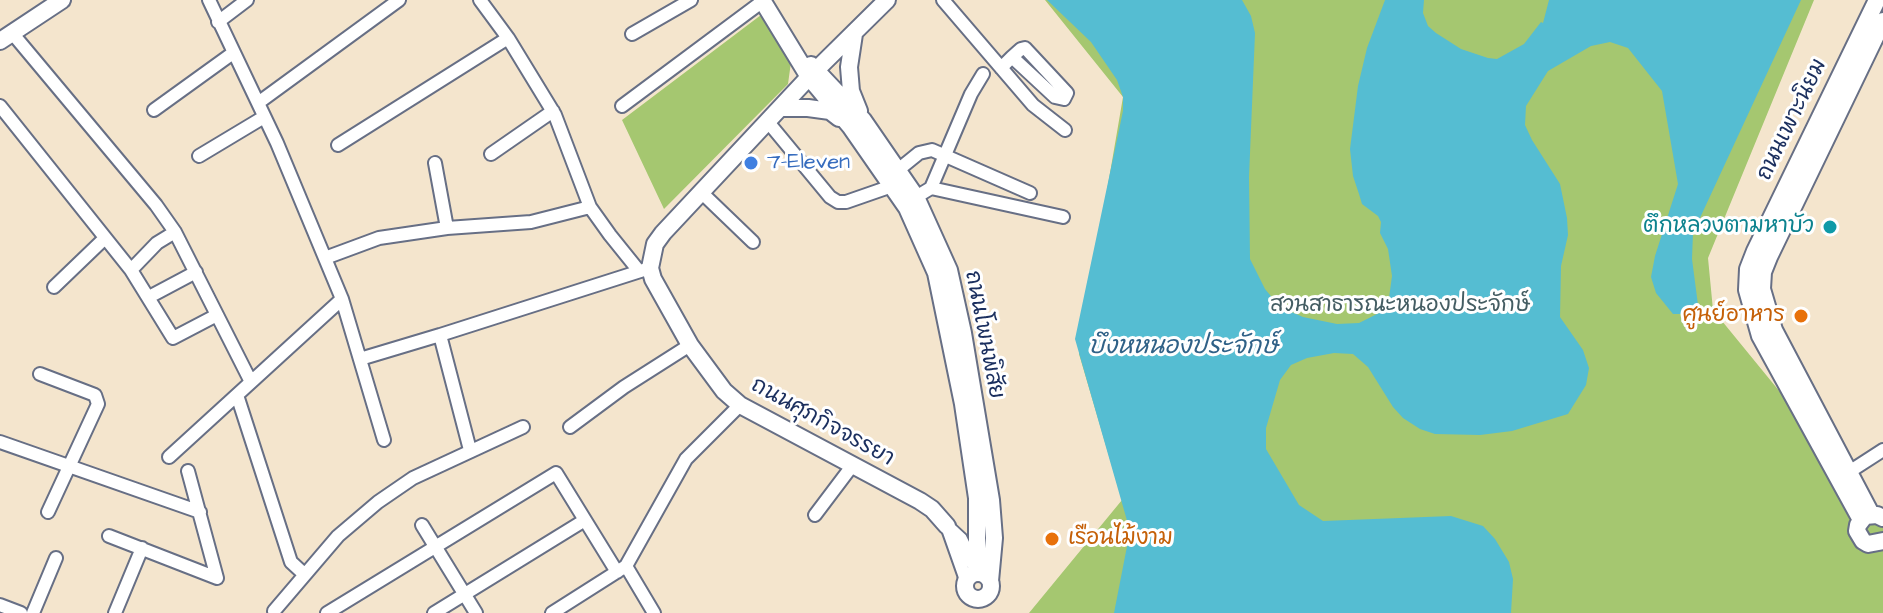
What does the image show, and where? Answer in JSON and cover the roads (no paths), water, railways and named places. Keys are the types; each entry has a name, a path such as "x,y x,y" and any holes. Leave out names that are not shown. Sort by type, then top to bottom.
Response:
{"street":[{"path":"62,0 4,38 156,205 175,232 251,382"},
{"path":"209,0 258,103 342,299 384,440"},
{"path":"218,22 247,0"},
{"path":"258,103 399,0"},
{"path":"480,0 508,38 553,111 590,207 610,235 645,269"},
{"path":"632,34 691,0"},
{"path":"622,106 762,0"},
{"name":"ถนนโพนพิสัย","path":"762,0 795,51 856,123 895,178 916,197 949,270 963,333 991,500 994,538 978,584 972,613"},
{"path":"645,269 655,244 701,192 887,0"},
{"path":"943,0 1033,105 1065,130"},
{"name":"ถนนเพาะนิยม","path":"1872,518 1760,336 1751,313 1747,290 1748,269 1755,251 1877,0"},
{"name":"ถนนเพาะนิยม","path":"1872,518 1774,330 1762,289 1763,272 1883,21"},
{"path":"854,34 849,67 856,123"},
{"path":"338,145 508,38"},
{"path":"1001,68 1012,57 1025,48 1067,93 1064,99 1055,97 1012,57"},
{"path":"154,110 233,53"},
{"path":"916,197 931,188 971,94 983,74"},
{"path":"0,106 131,270 173,338 217,315"},
{"path":"781,108 830,111 856,123"},
{"path":"491,154 553,111"},
{"path":"199,156 264,117"},
{"path":"768,122 830,197 838,202 858,199 895,178 925,150 944,154 1030,193"},
{"path":"435,163 447,228"},
{"name":"ถนนโพนพิสัย","path":"895,178 936,273 963,404 977,498 969,539 987,613"},
{"path":"931,188 1063,217"},
{"path":"701,192 753,242"},
{"path":"325,258 379,238 447,228 531,222 590,207"},
{"path":"131,270 157,243 175,232"},
{"path":"54,287 105,238"},
{"path":"360,359 645,269"},
{"name":"ถนนศุภกิจจรรยา","path":"645,269 690,345 724,391 740,405 920,501 947,526 969,539"},
{"path":"149,297 196,272"},
{"path":"169,457 342,299"},
{"path":"440,335 470,450"},
{"path":"570,427 624,387 690,345"},
{"path":"40,374 95,395 98,404 48,512"},
{"path":"237,395 291,562 304,574"},
{"path":"553,613 621,569 686,459 740,405"},
{"path":"274,611 338,536 378,502 413,478 523,427"},
{"path":"0,442 200,512"},
{"path":"1849,472 1883,450"},
{"path":"815,515 852,466"},
{"path":"109,536 217,578 188,471"},
{"path":"327,613 556,473 585,520 654,613"},
{"path":"1872,518 1857,531 1868,544 1880,548"},
{"path":"434,613 585,520"},
{"path":"422,525 476,613"},
{"name":"ถนนศุภกิจจรรยา","path":"947,526 978,584"},
{"path":"115,613 142,548"},
{"path":"33,613 56,558"},
{"path":"0,605 21,613"}],"water":[{"name":"บึงหหนองประจักษ์","path":"1047,0 1242,0 1251,16 1255,33 1249,177 1250,259 1265,289 1280,307 1303,317 1337,324 1359,323 1379,313 1389,298 1392,276 1388,249 1380,233 1381,222 1362,204 1353,176 1350,149 1358,86 1367,48 1385,0 1424,0 1423,13 1428,26 1436,33 1461,49 1497,59 1524,44 1543,23 1549,0 1801,0 1693,233 1692,259 1698,305 1688,314 1673,314 1656,293 1651,277 1678,184 1662,91 1628,48 1610,42 1591,46 1548,71 1526,106 1525,125 1560,184 1567,218 1568,235 1561,266 1560,317 1583,350 1589,368 1586,385 1568,414 1512,431 1480,435 1435,434 1403,418 1368,367 1353,354 1334,353 1307,358 1291,365 1280,380 1266,428 1266,449 1299,505 1323,521 1451,516 1483,526 1509,562 1513,579 1511,613 1114,613 1130,531 1075,339 1123,111 1123,97 1117,80 1091,42"}],"place":[{"name":"7-Eleven","path":"751,163"},
{"name":"ตึกหลวงตามหาบัว","path":"1830,227"},
{"name":"ศูนย์อาหาร","path":"1801,316"},
{"name":"เรือนไม้งาม","path":"1052,539"}],"park label":[{"name":"สวนสาธารณะหนองประจักษ์","path":"1400,306"}]}
